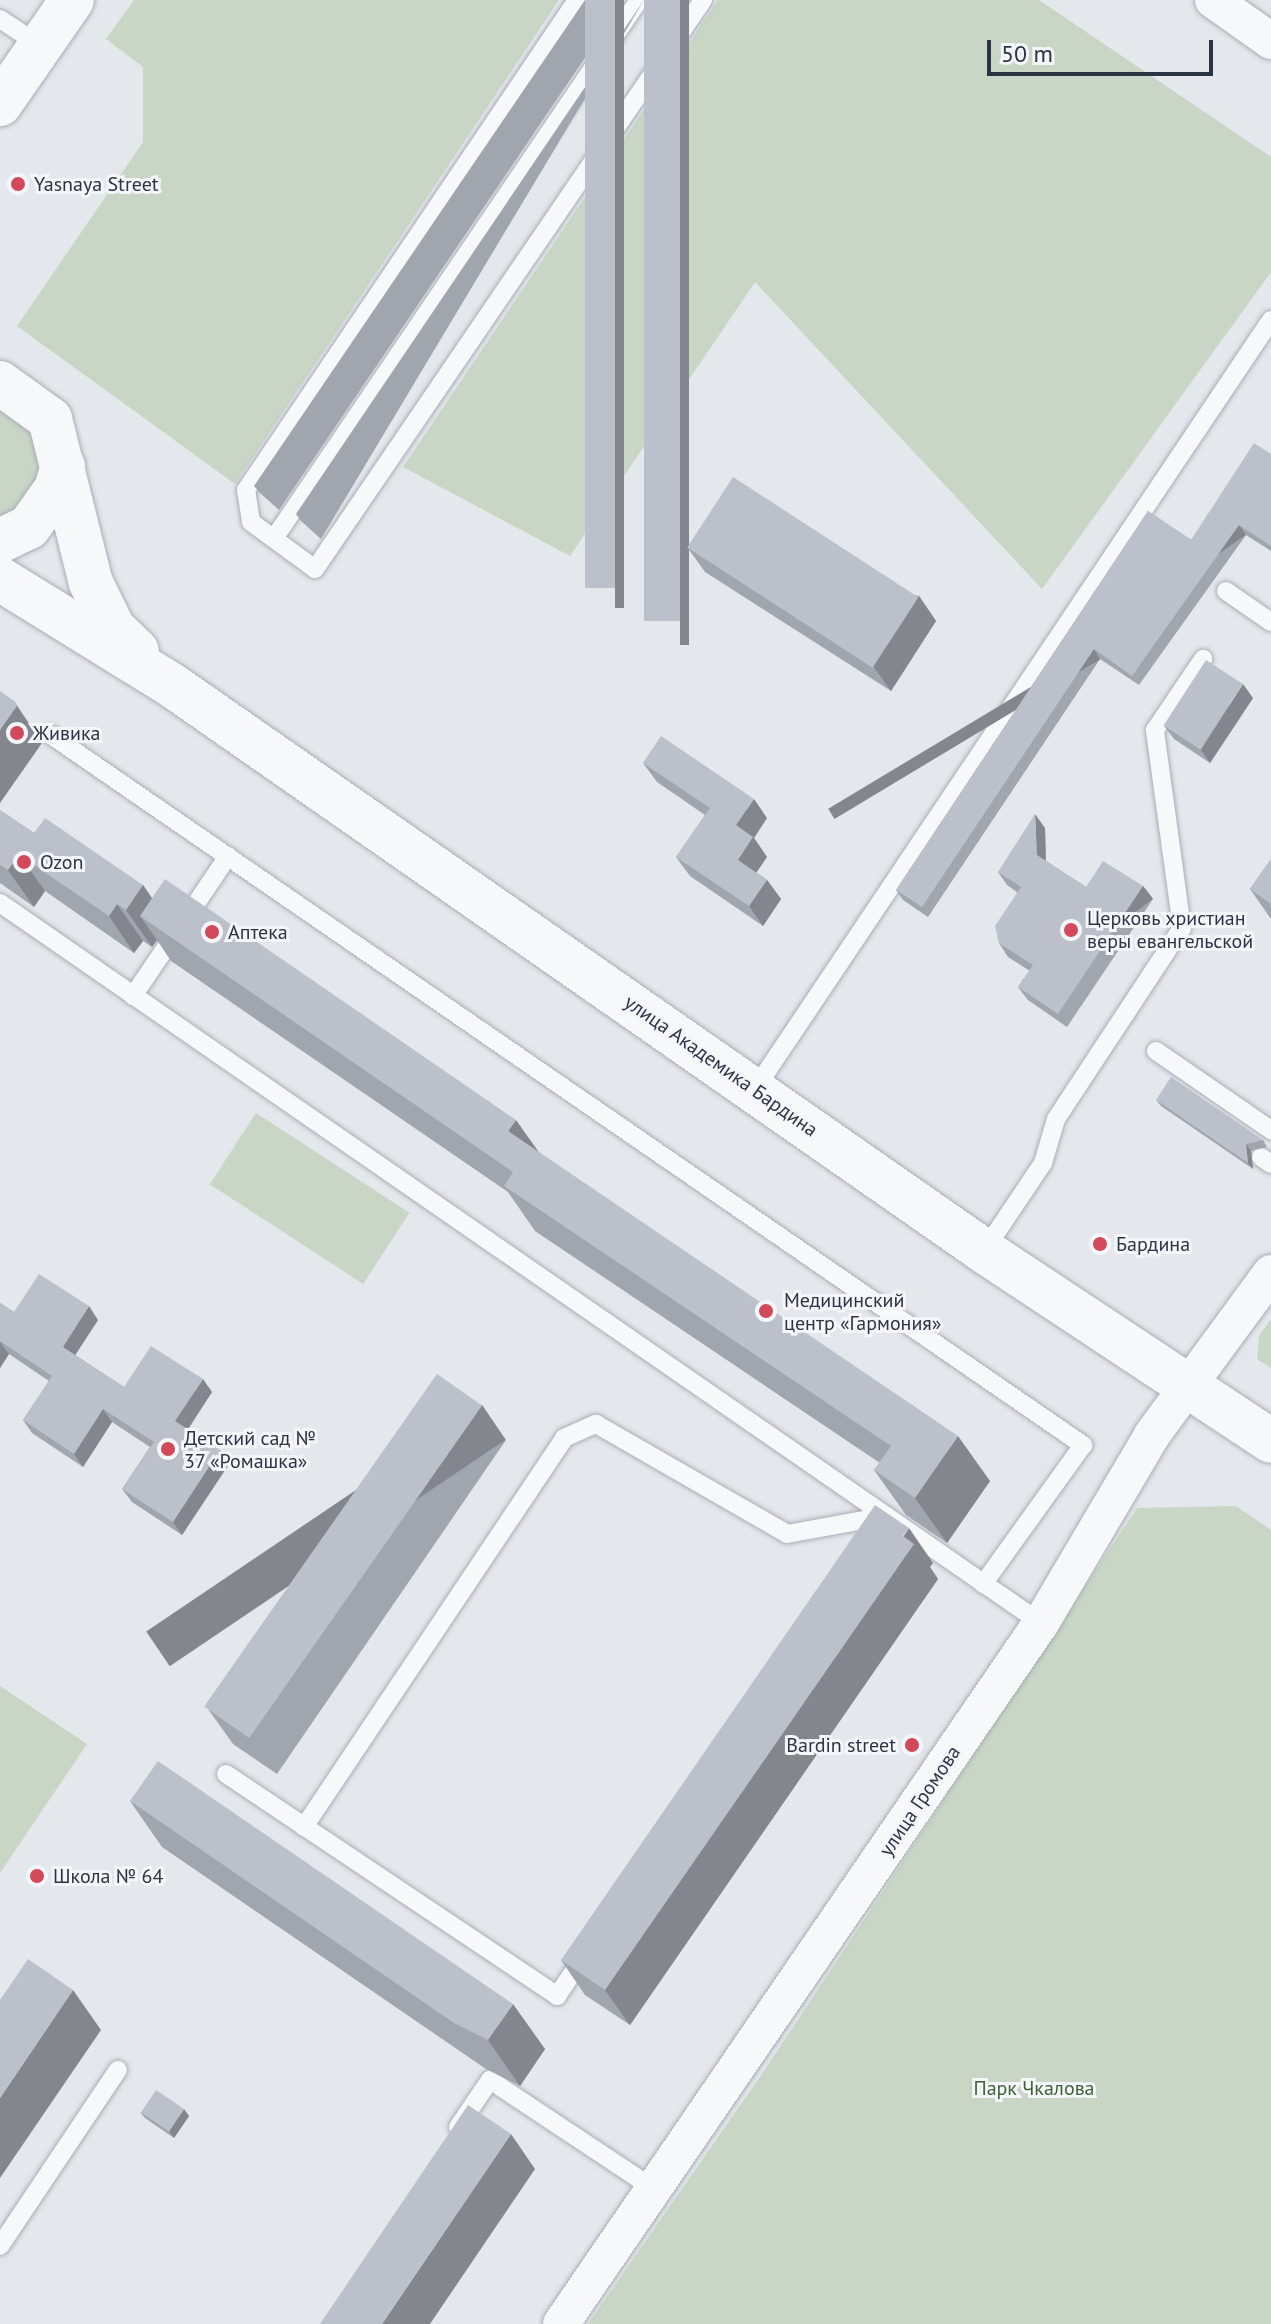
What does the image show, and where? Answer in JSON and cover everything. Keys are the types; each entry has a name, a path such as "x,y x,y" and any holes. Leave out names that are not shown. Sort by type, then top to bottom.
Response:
{"street":[{"path":"0,104 72,0"},
{"path":"1213,0 1271,41"},
{"name":"улица Академика Бардина","path":"0,383 50,419 80,546 101,607 113,628 173,686"},
{"path":"0,541 29,527 56,489 63,466"},
{"name":"улица Академика Бардина","path":"0,579 173,686 984,1251 1271,1441"},
{"name":"улица Громова","path":"561,2324 1041,1623 1187,1384 1271,1273"}],"lane":[{"path":"577,0 246,490 251,522 315,569 703,0"},
{"path":"275,537 639,0"},
{"path":"0,19 41,46"},
{"path":"755,1089 1271,320"},
{"path":"1226,591 1270,618"},
{"path":"984,1251 1043,1163 1056,1119 1182,928 1155,730 1203,659"},
{"path":"51,735 1083,1445 983,1584"},
{"path":"133,996 228,856"},
{"path":"0,903 1041,1623"},
{"path":"1156,1051 1271,1130"},
{"path":"304,1827 564,1438 596,1424 787,1534 886,1516"},
{"path":"868,1542 886,1516"},
{"path":"226,1774 557,1996 593,1944"},
{"path":"0,2246 118,2070"},
{"path":"446,2144 490,2080 654,2189"}],"green space":[{"path":"134,0 559,0 235,484 17,326 143,142 143,67 106,39"},
{"path":"718,0 1039,0 1271,157 1271,272 1042,589 755,282 570,556 403,467"},
{"path":"0,403 31,425 45,467 40,493 0,521"},
{"path":"256,1113 409,1213 363,1284 210,1184"},
{"path":"1271,1319 1271,1368 1257,1359 1259,1336"},
{"name":"Парк Чкалова","path":"1236,1506 1271,1530 1271,2324 588,2324 766,2068 1137,1508"},
{"path":"0,1686 87,1744 0,1873"}],"building":[{"path":"585,0 615,0 615,588 585,588"},
{"path":"644,0 680,0 680,621 644,621"},
{"path":"1254,443 1271,454 1271,546 1239,525 1132,676 1094,649 922,907 896,890 1148,511 1191,540"},
{"path":"733,477 918,597 873,668 687,547"},
{"path":"1206,660 1243,684 1200,749 1164,725"},
{"path":"0,691 17,706 0,730"},
{"path":"661,736 754,799 736,825 753,837 738,860 767,880 749,906 676,857 710,808 643,763"},
{"path":"0,810 34,833 45,818 143,885 126,910 117,904 109,916 19,855 8,870 0,865"},
{"name":"Церковь христиан веры евангельской","path":"1035,814 1037,855 1086,887 1103,861 1143,886 1058,1014 1018,987 1033,965 999,943 995,926 1021,887 998,872"},
{"path":"1271,859 1271,904 1250,889"},
{"path":"165,879 516,1120 508,1131 958,1436 915,1498 874,1470 891,1446 504,1186 513,1172 140,916"},
{"path":"1171,1077 1263,1140 1246,1144 1248,1163 1156,1100"},
{"path":"39,1274 89,1306 63,1347 124,1387 151,1346 203,1379 175,1421 220,1450 173,1522 122,1489 154,1442 103,1409 74,1454 23,1420 52,1376 0,1341 0,1303 14,1312"},
{"path":"437,1374 482,1406 249,1738 204,1707"},
{"path":"875,1505 909,1528 903,1536 914,1544 605,1990 561,1960"},
{"path":"158,1761 513,2004 488,2040 454,2023 130,1801"},
{"path":"28,1959 73,1990 0,2098 0,2000"},
{"path":"156,2090 184,2109 169,2131 141,2112"},
{"path":"468,2105 511,2134 382,2324 320,2324"}],"place":[{"name":"Yasnaya Street","path":"18,184"},
{"name":"Живика","path":"17,733"},
{"name":"Ozon","path":"24,862"},
{"name":"Церковь христиан веры евангельской","path":"1071,930"},
{"name":"Аптека","path":"212,932"},
{"name":"Бардина","path":"1100,1244"},
{"name":"Медицинский центр «Гармония»","path":"766,1311"},
{"name":"Детский сад № 37 «Ромашка»","path":"168,1449"},
{"name":"Bardin street","path":"912,1745"},
{"name":"Школа № 64","path":"37,1876"}]}
